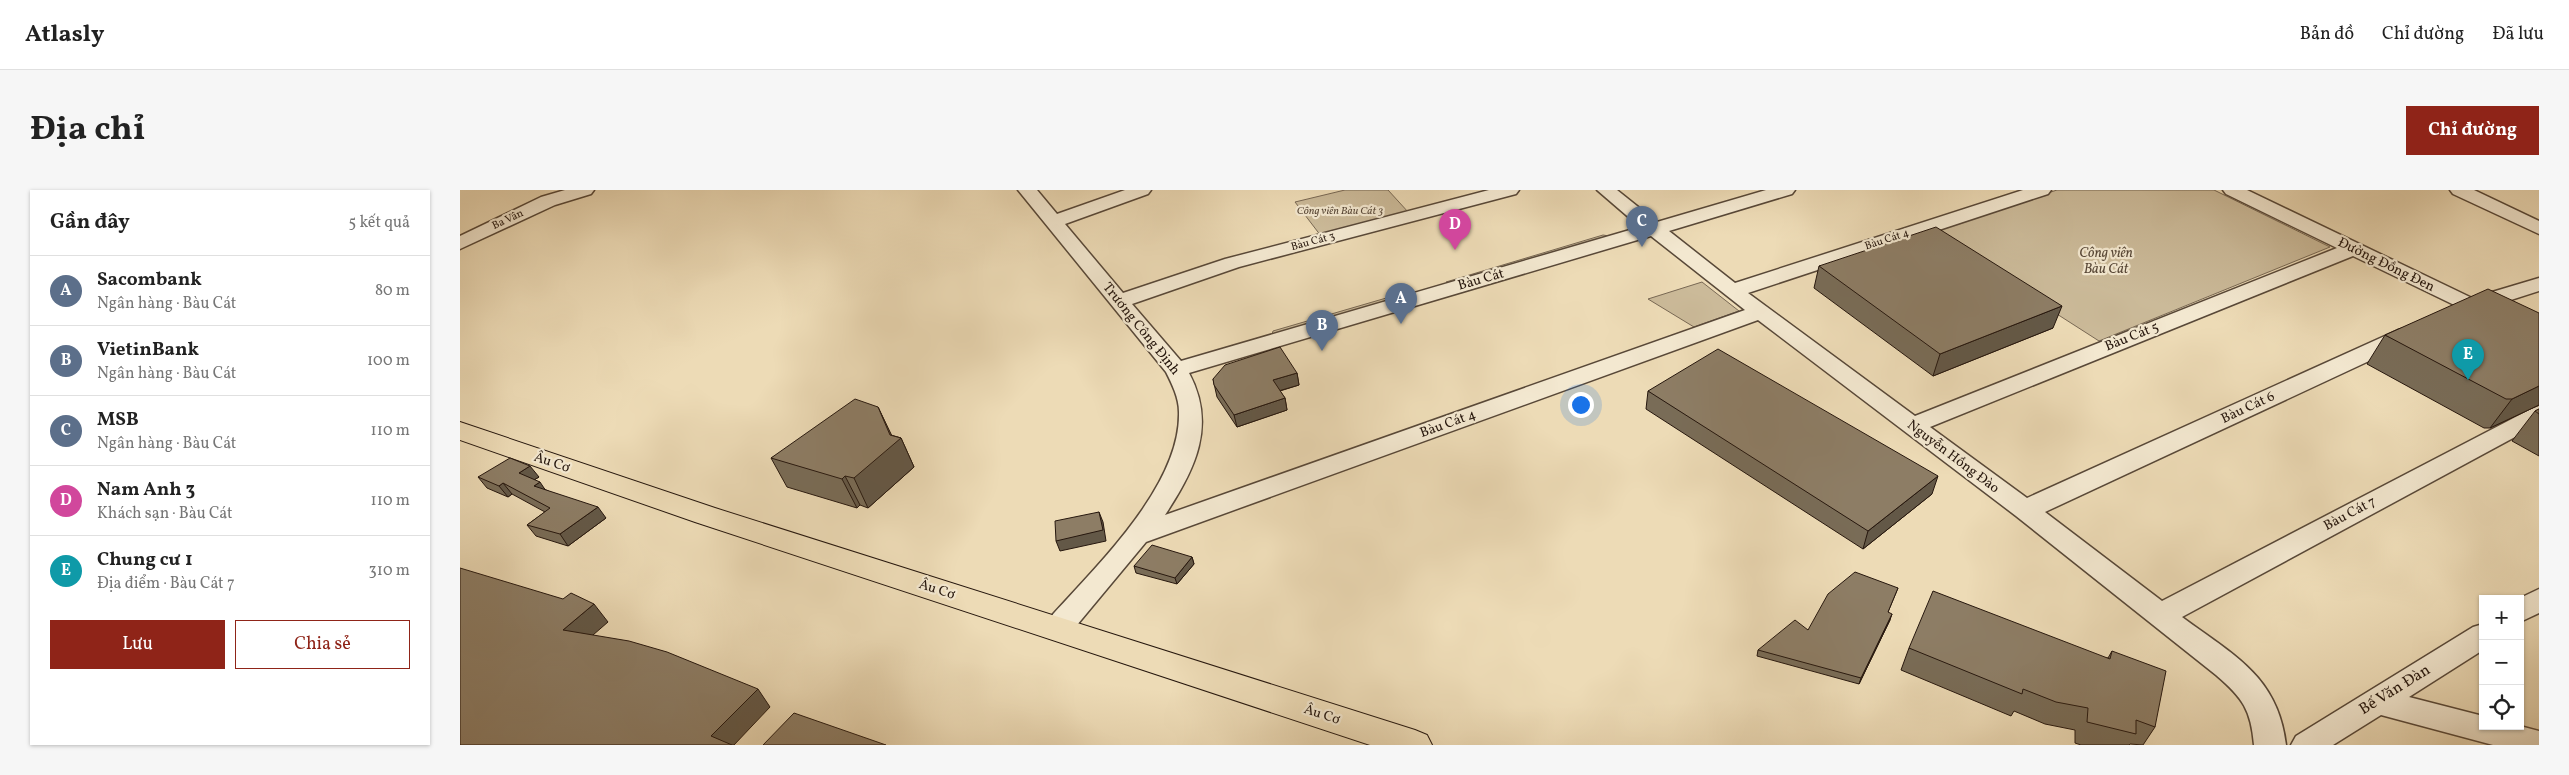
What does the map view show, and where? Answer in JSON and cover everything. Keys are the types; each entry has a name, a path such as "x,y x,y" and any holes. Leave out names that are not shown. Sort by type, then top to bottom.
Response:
{"main road":[{"name":"Âu Cơ","path":"460,431 715,518 1415,745"}],"street":[{"name":"Ba Vân","path":"460,243 562,192 585,190"},
{"name":"Trương Công Định","path":"1027,190 1170,363 1184,386 1191,412 1186,453 1157,506 1135,536 1057,629"},
{"path":"1054,222 1142,190"},
{"name":"Bàu Cát 3","path":"1119,301 1232,263 1510,190"},
{"name":"Nguyễn Hồng Đào","path":"1606,190 1760,312 2025,510 2228,667 2252,690 2266,713 2270,745"},
{"name":"Bàu Cát","path":"1647,224 1738,190"},
{"name":"Bàu Cát","path":"1170,363 1647,224 1786,190"},
{"name":"Bàu Cát 4","path":"1732,290 2042,190"},
{"name":"Đường Đồng Đen","path":"2232,190 2539,339"},
{"path":"2459,190 2539,228"},
{"name":"Bàu Cát 5","path":"1911,426 2353,249"},
{"name":"Bàu Cát 6","path":"2025,510 2470,306 2539,284"},
{"name":"Bàu Cát 4","path":"1135,536 1760,312"},
{"name":"Bàu Cát 7","path":"2161,615 2539,414"},
{"path":"2524,609 2539,600"},
{"name":"Bế Văn Đàn","path":"2307,745 2479,637"},
{"path":"2377,701 2539,744"}],"green space":[{"name":"Công viên Bàu Cát 3","path":"1345,190 1388,190 1409,213 1321,236 1295,202"},
{"name":"Công viên Bàu Cát","path":"2057,190 2214,190 2330,247 2099,341 1929,232"},
{"path":"1603,235 1609,236 1449,284 1446,282"},
{"path":"1702,282 1739,311 1694,327 1648,299"},
{"path":"1400,294 1405,296 1272,334 1273,331"}],"building":[{"path":"1936,227 2062,306 1940,354 1819,266"},
{"path":"2488,289 2539,313 2539,386 2512,399 2506,399 2385,335"},
{"path":"1280,347 1297,373 1273,380 1285,398 1234,415 1214,385 1213,379 1225,365"},
{"path":"1718,349 1938,476 1868,531 1648,391"},
{"path":"855,399 878,407 890,435 901,438 854,478 845,476 842,479 771,458"},
{"path":"510,458 530,466 519,473 540,482 534,486 598,507 560,534 527,525 550,508 503,483 499,486 478,477"},
{"path":"1099,512 1103,530 1056,541 1055,521"},
{"path":"1152,545 1192,557 1175,578 1134,566"},
{"path":"460,568 563,599 571,593 594,604 563,630 629,641 667,652 758,689 711,736 732,745 460,745"},
{"path":"1855,572 1898,588 1888,612 1892,614 1861,678 1758,650 1795,620 1808,630 1828,594"},
{"path":"1933,591 2110,659 2112,651 2166,671 2155,727 2136,720 2136,734 2087,722 2088,708 2056,702 2023,689 2022,694 1909,648"},
{"path":"794,713 886,745 763,745"}],"place":[{"name":"MSB","path":"1642,247"},
{"name":"Nam Anh 3","path":"1455,250"},
{"name":"Sacombank","path":"1401,324"},
{"name":"VietinBank","path":"1322,351"},
{"name":"Chung cư 1","path":"2468,380"}]}
